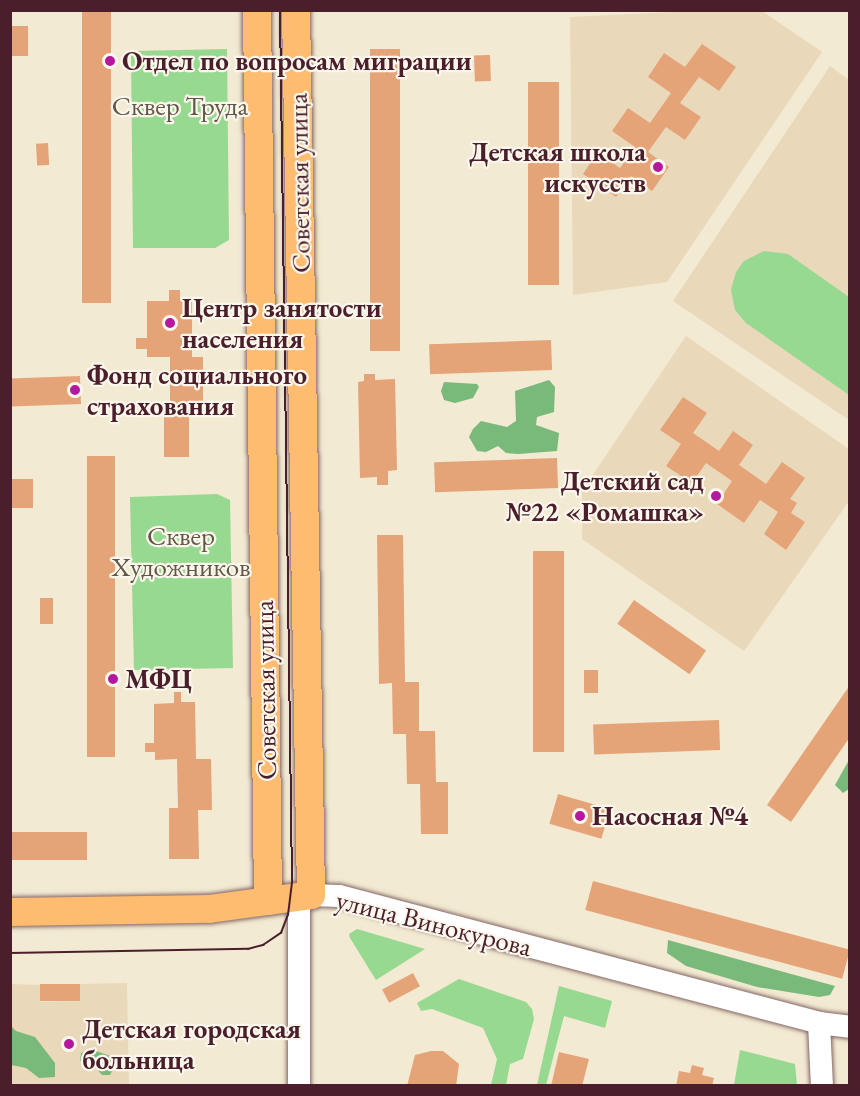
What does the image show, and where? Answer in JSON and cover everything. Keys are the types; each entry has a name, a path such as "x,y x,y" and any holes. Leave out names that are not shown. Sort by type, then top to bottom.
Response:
{"main road":[{"name":"Советская улица","path":"257,10 268,901"},
{"name":"Советская улица","path":"297,10 305,896"},
{"name":"улица Винокурова","path":"10,912 209,909 305,896"}],"street":[{"name":"улица Винокурова","path":"305,896 339,896 819,1023 849,1028"},
{"path":"299,1086 305,896"},
{"path":"819,1023 822,1086"}],"shaded area":[{"name":"Детская школа искусств","path":"695,11 762,11 822,52 667,282 573,295 570,17"},
{"path":"830,66 849,80 849,420 673,301"},
{"name":"Детский сад №22 «Ромашка»","path":"686,336 849,449 849,501 744,651 582,539 582,491"},
{"name":"Детская городская больница","path":"127,983 129,1085 11,1086 11,984 40,985 41,1002 80,1001 80,984"}],"green space":[{"name":"Сквер Труда","path":"227,49 229,240 215,248 133,248 131,51"},
{"path":"764,251 788,254 849,297 849,395 746,323 735,310 731,290 736,272 744,261"},
{"path":"549,380 555,387 554,412 537,417 536,425 559,433 557,451 506,453 498,446 486,452 477,451 469,437 481,421 507,427 516,421 515,391"},
{"path":"444,382 477,384 479,387 473,398 455,403 444,400 441,391"},
{"name":"Сквер Художников","path":"217,494 230,500 233,668 134,670 130,497"},
{"path":"849,760 849,789 843,793 835,785"},
{"path":"357,929 425,949 376,980 350,938 349,934"},
{"path":"668,940 835,986 830,995 819,997 757,987 686,966 667,953"},
{"path":"459,979 526,1002 532,1009 534,1019 523,1059 510,1064 506,1085 491,1085 497,1059 483,1028 432,1009 421,1011 417,1003"},
{"path":"559,986 612,1001 605,1028 564,1016 546,1085 537,1085"},
{"path":"10,1025 16,1031 35,1037 55,1063 55,1077 39,1078 26,1068 11,1065"},
{"path":"90,1049 113,1057 115,1066 110,1075 102,1075 94,1066 80,1061 81,1053"},
{"path":"740,1050 795,1064 797,1085 734,1085"}],"building":[{"path":"82,10 111,10 111,303 82,303"},
{"path":"10,26 28,26 28,56 10,56"},
{"path":"702,44 736,67 719,91 699,77 680,103 701,117 685,140 666,127 648,152 669,167 652,191 631,176 616,197 583,174 597,153 620,168 635,147 612,131 628,108 650,123 671,93 648,77 664,53 685,67"},
{"path":"370,49 400,49 400,351 370,351"},
{"path":"490,55 491,81 475,82 474,56"},
{"path":"528,82 559,82 559,285 528,285"},
{"path":"48,143 49,165 37,166 36,144"},
{"path":"169,290 180,290 180,301 192,301 192,357 203,357 203,406 189,406 189,457 164,457 164,406 170,406 170,357 147,357 147,349 136,349 136,338 147,338 147,301 169,301"},
{"path":"551,340 552,370 430,374 429,344"},
{"path":"364,374 375,374 375,380 395,379 397,470 388,471 388,485 377,485 377,477 360,478 358,382 364,381"},
{"path":"80,376 81,404 11,406 10,378"},
{"path":"683,397 707,413 693,433 719,451 733,431 753,445 739,465 766,484 782,462 805,478 790,499 797,503 791,513 805,522 786,550 764,534 778,512 760,500 744,523 717,504 732,481 706,463 692,483 666,466 681,444 660,430"},
{"path":"87,456 115,456 115,757 87,757"},
{"path":"557,458 558,488 435,492 434,462"},
{"path":"10,479 33,479 33,508 10,508"},
{"path":"377,535 403,535 405,682 419,682 419,731 435,731 436,782 448,782 448,834 421,834 420,784 407,784 406,734 393,734 392,683 379,684"},
{"path":"533,551 564,551 564,752 533,752"},
{"path":"40,598 53,598 53,624 40,624"},
{"path":"634,600 706,650 689,674 617,624"},
{"path":"584,670 598,670 598,693 584,693"},
{"path":"850,685 850,737 791,822 767,805"},
{"path":"174,692 181,692 181,702 195,702 196,759 211,759 212,810 198,810 199,859 169,859 169,808 178,808 177,759 155,760 155,752 145,752 145,743 154,743 154,704 174,703"},
{"path":"719,720 720,750 594,754 593,724"},
{"name":"Насосная №4","path":"558,794 610,809 601,839 549,824"},
{"path":"10,832 87,832 87,860 10,860"},
{"path":"593,881 850,950 842,979 585,910"},
{"path":"413,973 420,986 389,1003 382,989"},
{"path":"40,984 80,984 80,1001 40,1001"},
{"path":"443,1051 459,1064 456,1086 407,1086 415,1055"},
{"path":"559,1052 589,1059 582,1086 551,1086"},
{"path":"692,1065 704,1068 702,1075 714,1078 712,1086 676,1086 679,1071 690,1073"}],"tram line":[{"path":"10,953 248,949 263,945 281,933 288,915 292,881 280,10"}],"place":[{"name":"Отдел по вопросам миграции","path":"110,61"},
{"name":"Детская школа искусств","path":"658,167"},
{"name":"Центр занятости населения","path":"170,323"},
{"name":"Фонд социального страхования","path":"75,390"},
{"name":"Детский сад №22 «Ромашка»","path":"716,496"},
{"name":"МФЦ","path":"113,679"},
{"name":"Насосная №4","path":"580,816"},
{"name":"Детская городская больница","path":"69,1044"}]}
